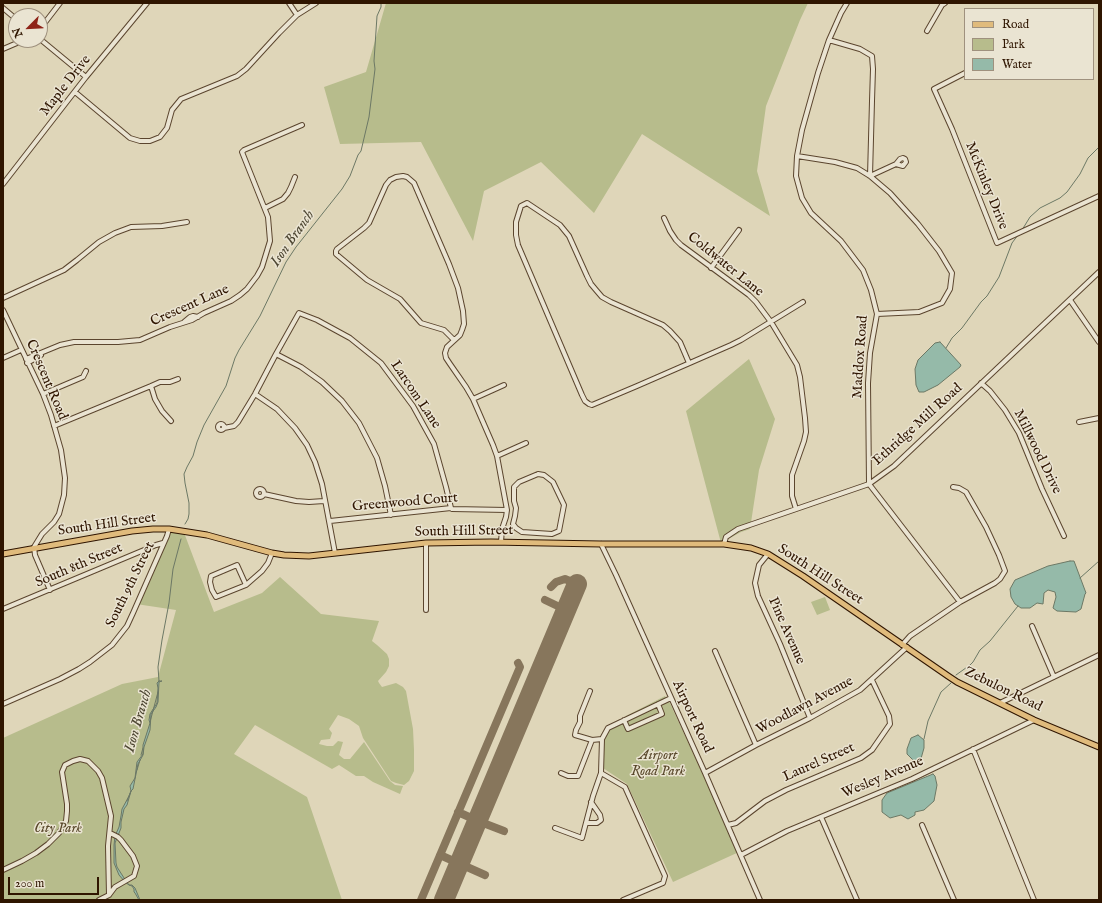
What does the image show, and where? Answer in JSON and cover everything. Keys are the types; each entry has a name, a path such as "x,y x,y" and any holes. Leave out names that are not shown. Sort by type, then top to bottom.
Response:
{"main road":[{"name":"South Hill Street","path":"3,554 34,547 153,529 169,529 207,535 272,553 309,556 426,543 501,542 724,544 751,548 768,554 824,589 904,646"},
{"name":"Zebulon Road","path":"904,646 948,676 977,692 1034,720 1099,747"}],"street":[{"path":"48,19 60,3"},
{"name":"Maple Drive","path":"3,184 5,178 147,3"},
{"path":"290,3 298,15"},
{"path":"75,92 130,138 140,141 150,141 160,137 167,128 172,110 181,99 234,77 242,72 298,15 316,3"},
{"name":"Maddox Road","path":"847,3 829,40 818,73 802,130 797,156 796,176 802,198 811,213 841,241 863,270 871,290 877,314 870,353 868,383 869,484"},
{"path":"927,31 942,5 945,3"},
{"path":"829,40 860,49 872,56 873,70 870,176"},
{"path":"48,46 86,77"},
{"name":"McKinley Drive","path":"964,74 934,89 952,129 997,243 1099,196"},
{"name":"Crescent Lane","path":"27,361 38,358 44,352 60,345 74,342 118,342 140,340 192,320 231,301 247,289 262,267 270,241 268,217 242,152 302,125"},
{"path":"797,156 835,162 857,168 870,176 890,193 918,224 939,251 952,273 950,289 942,303 919,312 877,314"},
{"path":"870,176 896,164"},
{"path":"454,340 444,330 421,323 400,299 359,274 338,256 336,252 339,247 369,223 386,185 396,176 403,176 412,180 454,275 462,304 464,324 462,330 454,340 446,348 445,353 446,358 473,399 497,456 507,510 502,529 501,542"},
{"path":"265,208 283,199 288,193 295,177"},
{"path":"689,363 680,342 663,325 602,297 586,276 569,236 560,225 527,203 521,206 516,222 518,245 585,401 588,404 592,405 689,363 742,340 803,302"},
{"name":"Coldwater Lane","path":"664,218 676,240 681,245 749,295 756,302 771,322 797,364 800,377 806,432 792,475 792,496 796,509"},
{"path":"3,298 64,270 98,242 115,233 131,227 162,226 187,222"},
{"path":"712,268 740,230"},
{"name":"Ethridge Mill Road","path":"724,544 726,537 738,529 869,484 894,466 1099,272"},
{"path":"1070,300 1099,342"},
{"name":"Crescent Road","path":"3,310 43,394 61,450 66,478 64,495 59,514 54,522 42,534 34,547"},
{"name":"Larcom Lane","path":"276,354 299,313 317,320 350,338 382,363 413,406 434,444 451,508"},
{"path":"3,358 21,350"},
{"path":"224,428 234,426 238,422 276,354 301,367 322,382 342,401 359,424 377,458 391,515"},
{"path":"43,394 83,377 86,371"},
{"path":"54,426 160,382 170,382 178,379"},
{"name":"Millwood Drive","path":"981,383 990,391 1005,410 1019,434 1064,536"},
{"path":"473,399 504,385"},
{"path":"150,386 155,399 170,421"},
{"path":"255,394 277,409 295,428 307,445 322,484 335,553"},
{"path":"1080,422 1099,418"},
{"path":"497,456 526,443"},
{"path":"538,474 544,475 553,482 564,504 559,531 552,534 522,532 512,524 516,516 514,488 519,482 538,474"},
{"path":"869,484 960,602"},
{"name":"Woodlawn Avenue","path":"705,773 860,690 872,680 904,646 910,636 960,602 995,583 1000,578 1005,571 999,555 974,504 966,492 959,488 953,487"},
{"path":"264,494 296,501 324,501"},
{"name":"Greenwood Court","path":"330,521 451,508 507,510"},
{"name":"South 9th Street","path":"3,704 79,669 112,645 120,636 130,619 169,529"},
{"path":"551,543 552,534"},
{"name":"South 8th Street","path":"3,610 163,543"},
{"path":"426,543 426,610"},
{"name":"Airport Road","path":"600,544 616,575 705,773 760,900"},
{"path":"34,547 35,555 50,590"},
{"path":"246,585 237,565 211,576 210,582 216,597 246,585 262,571 272,553"},
{"name":"Pine Avenue","path":"768,554 759,565 754,583 758,596 780,644 810,718"},
{"path":"1032,626 1054,677"},
{"path":"715,651 756,745"},
{"path":"1000,703 1099,655"},
{"name":"Laurel Street","path":"728,825 736,823 765,801 786,790 861,758 872,750 890,724 889,716 872,680"},
{"path":"590,691 580,716 580,722 575,735 592,740 602,739"},
{"path":"555,828 582,838 591,802 601,773 602,739 608,728 671,698"},
{"path":"624,720 628,729 662,714 658,704"},
{"name":"Wesley Avenue","path":"740,856 787,831 912,779 973,748 1034,720"},
{"path":"561,773 568,776 578,776 592,740"},
{"path":"973,748 1034,900"},
{"path":"3,870 36,853 59,833 66,821 67,811 62,772 65,765 73,761 88,761 98,771 102,778 111,816 112,834 108,846 108,895"},
{"path":"601,773 625,787 665,876 663,884 623,900"},
{"path":"586,823 601,820 600,815 591,802"},
{"path":"821,817 857,900"},
{"path":"922,825 954,900"},
{"path":"99,900 108,895 115,887 134,876 137,866 133,856 118,836 112,834"}],"green space":[{"path":"386,3 808,3 766,106 757,171 770,216 642,134 594,213 541,162 484,191 473,241 421,142 340,144 324,87 366,72"},
{"path":"749,359 775,419 759,470 750,529 741,532 721,543 686,411"},
{"name":"City Park","path":"171,530 183,530 214,612 262,593 280,577 321,614 379,621 372,641 387,654 389,666 378,681 382,687 396,683 403,687 406,691 413,729 414,771 409,781 404,785 391,781 363,738 359,726 349,719 338,715 329,729 332,733 330,739 321,740 319,744 333,746 338,741 343,742 339,755 344,759 350,759 364,742 390,781 395,785 403,786 400,794 373,782 364,776 356,776 339,765 332,769 255,725 234,754 307,797 342,900 3,900 3,738 122,684 158,677 176,610 136,604"},
{"path":"825,597 830,610 817,615 811,602"},
{"name":"Airport Road Park","path":"665,696 667,700 668,699 739,852 673,882 627,784 603,768 603,744 606,731 626,716"}],"water":[{"path":"940,342 961,365 938,385 924,392 919,392 916,385 915,369 918,360 935,343"},
{"path":"1074,561 1086,593 1081,609 1076,612 1057,611 1053,608 1056,597 1055,592 1048,590 1044,593 1043,604 1037,603 1030,608 1021,608 1015,604 1011,597 1010,589 1015,580 1048,566"},
{"path":"159,681 162,681 159,682 158,702 151,714 150,730 143,755 138,764 133,789 131,791 130,786 135,778 137,762 143,754 143,745 150,723 150,714 157,703 157,683"},
{"path":"918,735 924,740 924,748 920,762 916,763 907,754 907,749 911,738"},
{"path":"933,774 937,785 934,801 924,810 915,812 915,815 908,819 901,815 890,818 882,812 882,800 887,793"},
{"path":"131,791 127,805 124,809 121,828 115,843 117,867 129,885 119,875 114,863 114,845 122,809"},
{"path":"129,885 132,885 135,888 140,900 134,892 132,886"}],"waterway":[{"name":"Ison Branch","path":"185,524 189,514 189,503 184,474 193,456 204,425 226,386 235,358 260,316 286,262 342,189 350,176 361,151 369,117 375,69 374,61 377,16 381,3"},
{"path":"1022,230 1030,217 1040,208 1060,198 1067,192 1080,174 1088,158 1099,147"},
{"path":"946,348 952,338 962,328 987,296 999,277 1012,243 1018,235"},
{"name":"Ison Branch","path":"159,681 158,667 162,640 169,603 173,569 181,539"},
{"path":"1080,578 1099,561"},
{"path":"956,675 973,662 980,650 990,641 1018,606"},
{"path":"924,739 928,721 941,692 951,683"},
{"name":"Ison Branch","path":"150,722 158,692"},
{"name":"Ison Branch","path":"141,755 143,748"},
{"name":"Ison Branch","path":"137,770 140,760"},
{"name":"Ison Branch","path":"127,801 131,791"}],"taxiway":[{"path":"551,587 556,582 565,579 577,584"},
{"path":"545,600 566,610"},
{"path":"421,900 520,667 518,663"},
{"path":"458,812 504,831"},
{"path":"440,855 485,875"}],"runway":[{"path":"444,900 577,584"}]}
